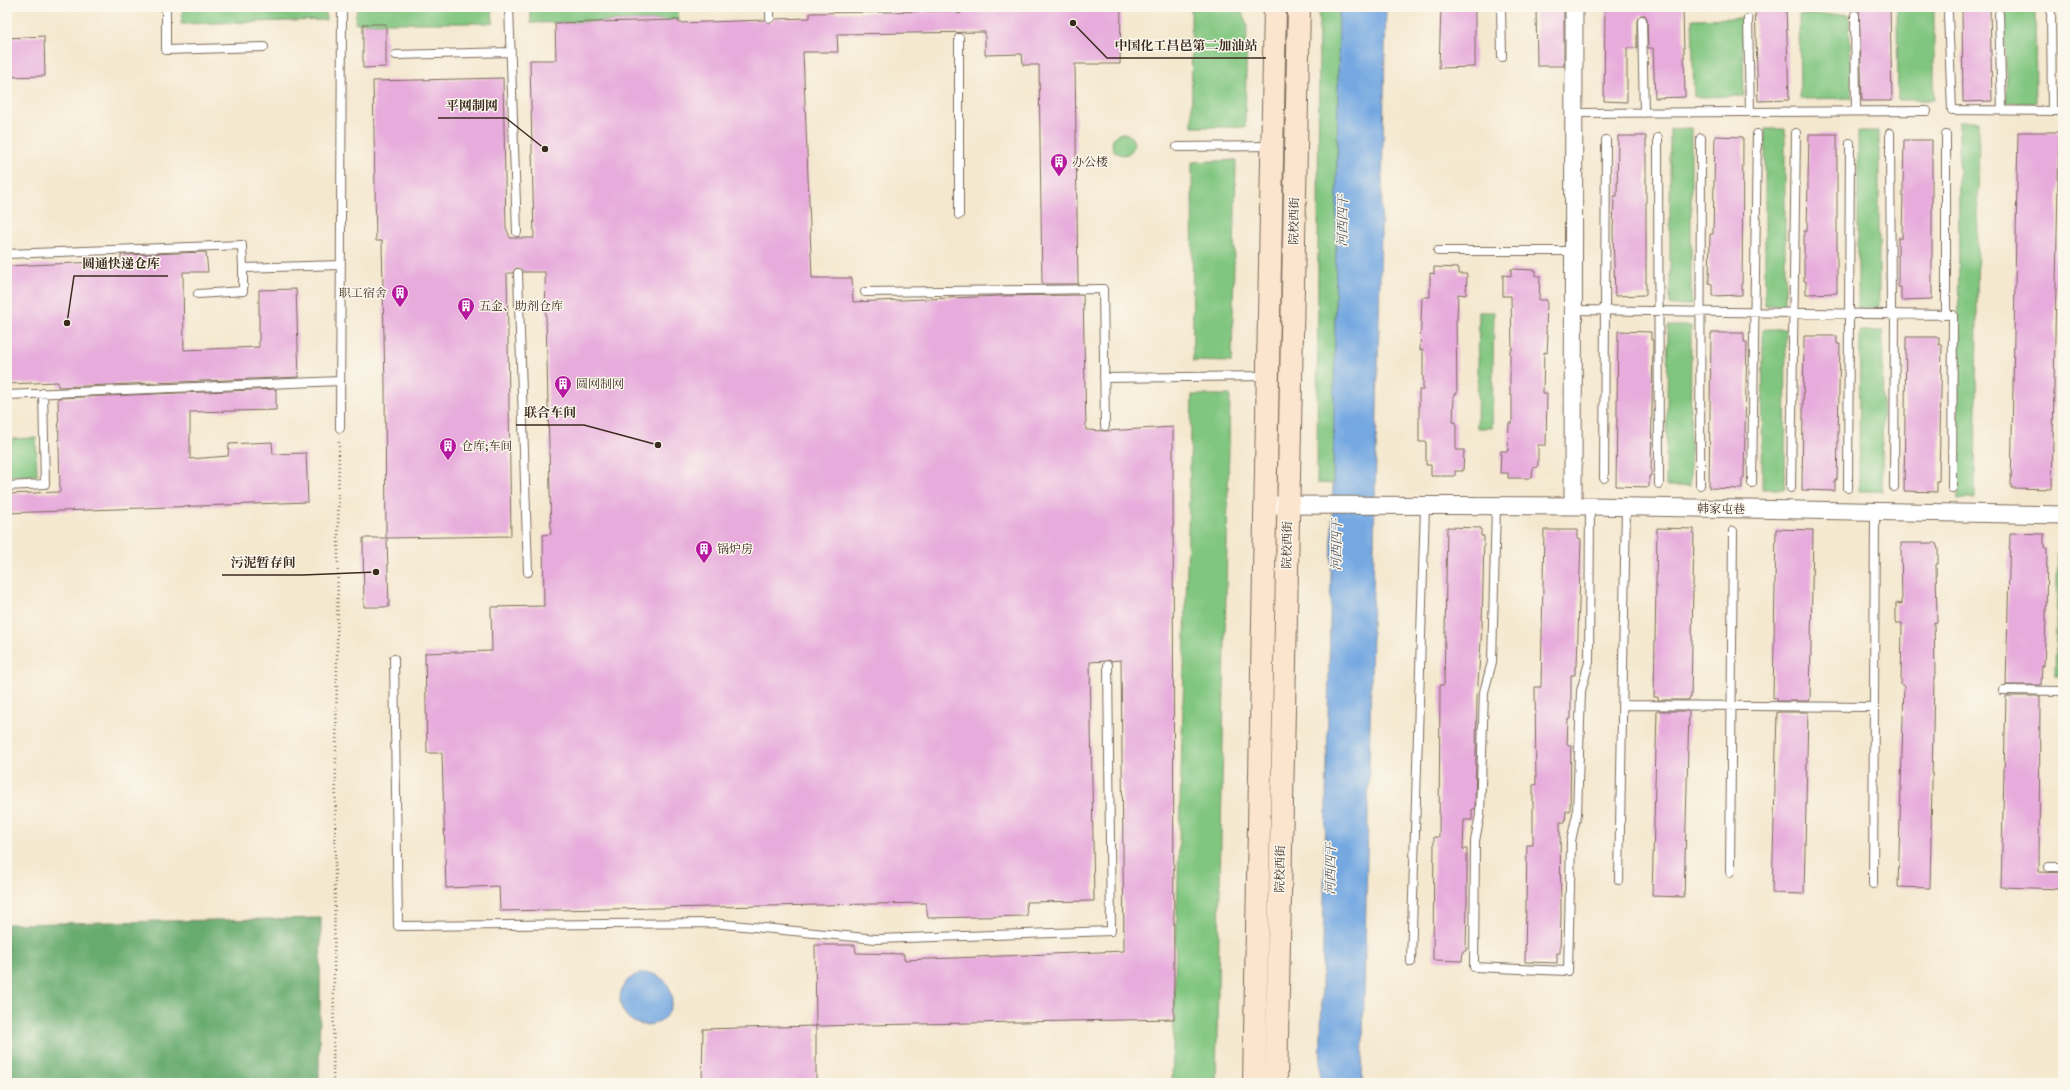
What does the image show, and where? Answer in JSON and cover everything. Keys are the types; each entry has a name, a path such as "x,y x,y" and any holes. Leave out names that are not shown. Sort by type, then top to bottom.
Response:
{"main road":[{"name":"院校西街","path":"1254,1083 1275,7"},
{"name":"院校西街","path":"1276,1083 1299,7"}],"street":[{"path":"1574,7 1574,310 1582,506"},
{"path":"1265,505 1288,506"},
{"name":"韩家屯巷","path":"1288,506 1582,506 2063,515"}],"lane":[{"path":"166,7 166,50 264,47"},
{"path":"340,428 342,7"},
{"path":"509,7 517,232"},
{"path":"770,7 770,18"},
{"path":"1501,7 1502,57"},
{"path":"2051,10 2052,111"},
{"path":"1948,14 1952,110 2063,111"},
{"path":"1999,14 2002,110"},
{"path":"1855,15 1856,111"},
{"path":"1748,19 1750,112"},
{"path":"1642,20 1644,113"},
{"path":"959,38 959,215"},
{"path":"396,55 511,52"},
{"path":"1575,113 1927,111"},
{"path":"1791,488 1796,133"},
{"path":"1890,133 1894,487"},
{"path":"1752,483 1757,134"},
{"path":"1946,135 1946,315"},
{"path":"1658,138 1659,484"},
{"path":"1700,486 1701,138"},
{"path":"1604,478 1606,140"},
{"path":"1848,488 1850,143"},
{"path":"1177,147 1272,146"},
{"path":"7,254 242,245 243,291 198,294"},
{"path":"1438,251 1574,251"},
{"path":"243,268 340,265"},
{"path":"518,273 528,572"},
{"path":"864,292 1103,289 1105,426"},
{"path":"1574,310 1953,315 1952,488"},
{"path":"1104,378 1268,376"},
{"path":"7,395 340,381"},
{"path":"7,486 45,484 44,393"},
{"path":"1411,962 1425,506"},
{"path":"1496,506 1492,662 1484,692 1480,815 1475,841 1474,967 1568,971 1571,841 1576,814 1581,691 1589,662 1582,506"},
{"path":"1619,880 1626,507"},
{"path":"1873,884 1875,512"},
{"path":"1730,872 1733,531"},
{"path":"394,659 398,926 712,923 876,939 1111,931 1108,665"},
{"path":"2003,690 2063,691"},
{"path":"1622,705 1874,707"},
{"path":"2048,867 2063,867"}],"path":[{"path":"333,1083 340,428"}],"green space":[{"path":"183,7 326,7 326,20 181,24"},
{"path":"357,7 492,7 493,23 355,23"},
{"path":"530,7 678,7 679,20 531,23"},
{"path":"1191,7 1239,7 1247,24 1245,127 1192,127"},
{"path":"1319,7 1339,7 1333,484 1317,483"},
{"path":"1934,7 1934,100 1898,100 1897,8"},
{"path":"2004,7 2035,7 2036,103 2007,103"},
{"path":"1849,14 1852,98 1800,99 1799,15"},
{"path":"1742,18 1744,96 1694,97 1692,19"},
{"path":"1959,121 1979,121 1975,499 1958,499"},
{"path":"1691,128 1691,305 1670,305 1670,129"},
{"path":"1765,129 1785,129 1785,306 1765,305"},
{"path":"1858,131 1879,131 1879,308 1858,308"},
{"path":"1123,133 1131,136 1134,144 1131,152 1123,155 1115,152 1112,144 1115,136"},
{"path":"1236,160 1232,362 1193,361 1192,162"},
{"path":"1479,312 1494,312 1492,428 1477,428"},
{"path":"1668,326 1691,326 1690,486 1666,486"},
{"path":"1763,329 1786,329 1785,489 1762,489"},
{"path":"1860,331 1883,331 1882,491 1859,491"},
{"path":"1192,395 1230,395 1216,1083 1172,1083"},
{"path":"36,438 37,475 7,476 7,439"},
{"path":"2058,541 2063,541 2063,676 2055,676"},
{"path":"321,918 319,1083 7,1083 7,924"}],"water":[{"name":"河西四干","path":"1339,7 1386,7 1362,1083 1320,1083 1333,484"},
{"path":"646,973 656,975 664,981 670,989 672,999 670,1009 664,1017 656,1023 646,1025 636,1023 628,1017 622,1009 620,999 622,989 628,981 636,975"}],"building":[{"path":"1025,7 1121,7 1120,64 1075,64 1078,284 1042,284 1039,65 1023,65 1022,54 985,55 985,32 837,34 838,52 803,52 812,278 852,278 853,302 999,296 1083,295 1086,430 1105,431 1173,427 1174,1019 816,1026 815,945 855,945 856,953 904,954 904,960 1124,951 1121,660 1090,662 1094,901 1026,902 1027,916 928,918 926,903 500,911 499,886 446,888 442,753 427,753 425,653 492,651 491,607 544,606 543,535 551,534 545,272 523,272 518,268 515,269 513,273 507,273 511,536 387,538 389,607 364,607 363,538 386,538 382,241 376,241 373,81 503,78 506,227 510,238 534,238 530,60 556,60 555,23 679,20 679,23 765,20 770,23 775,19 810,18 810,13 954,11 959,14 964,10 1025,10"},
{"path":"1441,7 1475,7 1475,67 1439,68"},
{"path":"1536,7 1564,7 1564,66 1537,66"},
{"path":"1605,7 1683,7 1685,97 1655,98 1653,48 1648,48 1647,19 1645,15 1641,15 1637,20 1637,48 1627,48 1627,102 1604,101"},
{"path":"1755,7 1786,7 1789,100 1758,101"},
{"path":"1859,7 1890,7 1892,101 1862,101"},
{"path":"1962,7 1990,7 1992,101 1963,102"},
{"path":"363,24 386,24 386,67 363,68"},
{"path":"44,36 45,76 7,77 7,38"},
{"path":"2018,132 2059,132 2052,489 2011,488"},
{"path":"1809,134 1837,134 1837,293 1806,294 1806,281 1804,281 1804,231 1807,231"},
{"path":"1618,136 1646,136 1646,295 1615,296 1613,233 1614,196 1617,196"},
{"path":"1715,136 1743,137 1742,295 1712,296 1712,284 1709,283 1710,234 1713,234"},
{"path":"1904,140 1932,140 1932,299 1901,300 1901,287 1898,287 1898,238 1902,238"},
{"path":"206,252 208,272 183,272 184,350 259,347 259,290 296,289 299,377 58,387 58,382 7,384 7,266 121,261 121,255"},
{"path":"1434,267 1459,268 1459,274 1467,274 1466,295 1458,294 1456,320 1457,394 1454,394 1453,422 1456,422 1456,450 1464,450 1463,471 1455,471 1455,476 1431,476 1431,465 1426,465 1426,442 1419,442 1419,390 1423,390 1423,350 1420,350 1422,297 1430,297 1430,273 1434,274"},
{"path":"1511,269 1536,270 1536,276 1540,276 1539,300 1547,300 1546,334 1548,334 1547,353 1544,352 1543,393 1547,393 1546,445 1538,445 1538,467 1533,468 1532,478 1508,478 1508,473 1500,473 1501,451 1508,451 1509,423 1512,423 1512,395 1510,395 1510,350 1512,350 1511,296 1503,296 1503,275 1511,276"},
{"path":"1618,331 1651,332 1651,340 1653,340 1651,476 1649,476 1649,487 1616,486"},
{"path":"1711,333 1744,333 1744,342 1747,342 1744,478 1742,478 1742,489 1709,488"},
{"path":"1804,336 1837,336 1837,344 1840,344 1837,480 1835,480 1835,491 1802,490"},
{"path":"1906,337 1939,337 1939,345 1942,345 1939,481 1937,481 1937,492 1904,491"},
{"path":"276,389 276,410 190,412 190,459 228,456 229,444 272,442 273,454 306,453 308,502 7,513 7,494 60,492 58,398"},
{"path":"1447,527 1481,528 1481,536 1484,536 1482,628 1477,697 1475,809 1472,809 1472,820 1464,820 1463,849 1467,849 1467,900 1466,951 1463,951 1462,961 1433,960 1434,837 1439,837 1440,685 1444,685"},
{"path":"1657,528 1694,529 1691,698 1689,698 1689,700 1658,700 1658,697 1654,697"},
{"path":"1776,529 1813,530 1809,701 1777,701 1777,698 1773,698"},
{"path":"1544,530 1578,530 1578,538 1581,539 1577,666 1575,666 1575,675 1571,675 1571,719 1568,719 1567,745 1571,745 1570,811 1566,811 1565,822 1560,822 1561,916 1560,953 1557,953 1557,963 1525,962 1527,845 1533,845 1533,785 1536,785 1535,687 1541,687"},
{"path":"2010,533 2044,534 2044,548 2047,548 2044,666 2042,666 2041,685 2006,685"},
{"path":"1901,543 1936,543 1938,549 1938,564 1936,564 1937,623 1934,622 1935,677 1930,888 1898,887 1904,685 1901,685 1902,623 1896,623 1896,603 1902,604"},
{"path":"2006,696 2040,696 2039,872 2063,873 2063,889 2001,887"},
{"path":"1657,711 1689,711 1684,897 1652,896"},
{"path":"1777,712 1808,712 1804,894 1772,893"},
{"path":"816,1026 816,1083 702,1083 703,1029"}],"place":[{"name":"中国化工昌邑第二加油站","path":"1073,23"},
{"name":"平网制网","path":"545,149"},
{"name":"办公楼","path":"1059,177"},
{"name":"职工宿舍","path":"400,308"},
{"name":"五金、助剂仓库","path":"466,321"},
{"name":"圆通快递仓库","path":"67,323"},
{"name":"圆网制网","path":"563,399"},
{"name":"联合车间","path":"658,445"},
{"name":"仓库;车间","path":"448,461"},
{"name":"锅炉房","path":"704,564"},
{"name":"污泥暂存间","path":"376,572"}]}
